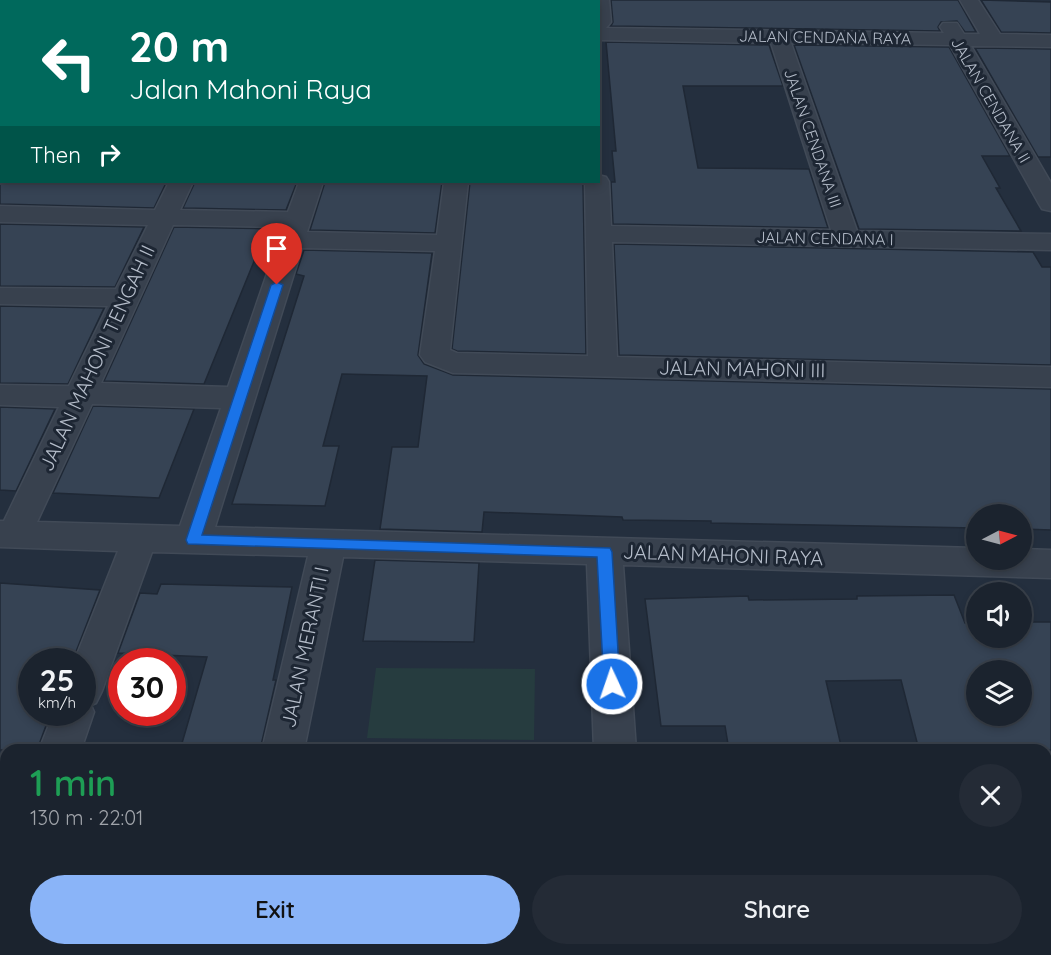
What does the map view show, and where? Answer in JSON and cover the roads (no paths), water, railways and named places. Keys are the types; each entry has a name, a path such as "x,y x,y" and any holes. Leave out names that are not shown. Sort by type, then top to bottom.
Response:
{"street":[{"path":"969,0 991,34"},
{"name":"JALAN CENDANA RAYA","path":"600,26 991,34 1051,41"},
{"name":"JALAN CENDANA RAYA","path":"600,26 779,37 953,33"},
{"name":"JALAN CENDANA RAYA","path":"991,34 1051,29"},
{"name":"JALAN CENDANA II","path":"953,33 1051,204"},
{"name":"JALAN CENDANA III","path":"779,37 847,239"},
{"name":"JALAN MAHONI TENGAH II","path":"7,534 80,395 181,183"},
{"path":"193,540 311,183"},
{"path":"0,214 164,218 449,243 456,183"},
{"path":"597,183 603,366"},
{"name":"JALAN CENDANA I","path":"599,234 1051,242"},
{"name":"JALAN MAHONI III","path":"449,243 435,355 453,363 1051,377"},
{"path":"0,296 126,298"},
{"path":"0,395 240,398"},
{"name":"JALAN MAHONI RAYA","path":"7,534 1051,564"},
{"path":"96,654 140,538"},
{"name":"JALAN MERANTI I","path":"284,744 327,544"},
{"path":"604,552 615,744"},
{"path":"62,744 69,726"}]}
